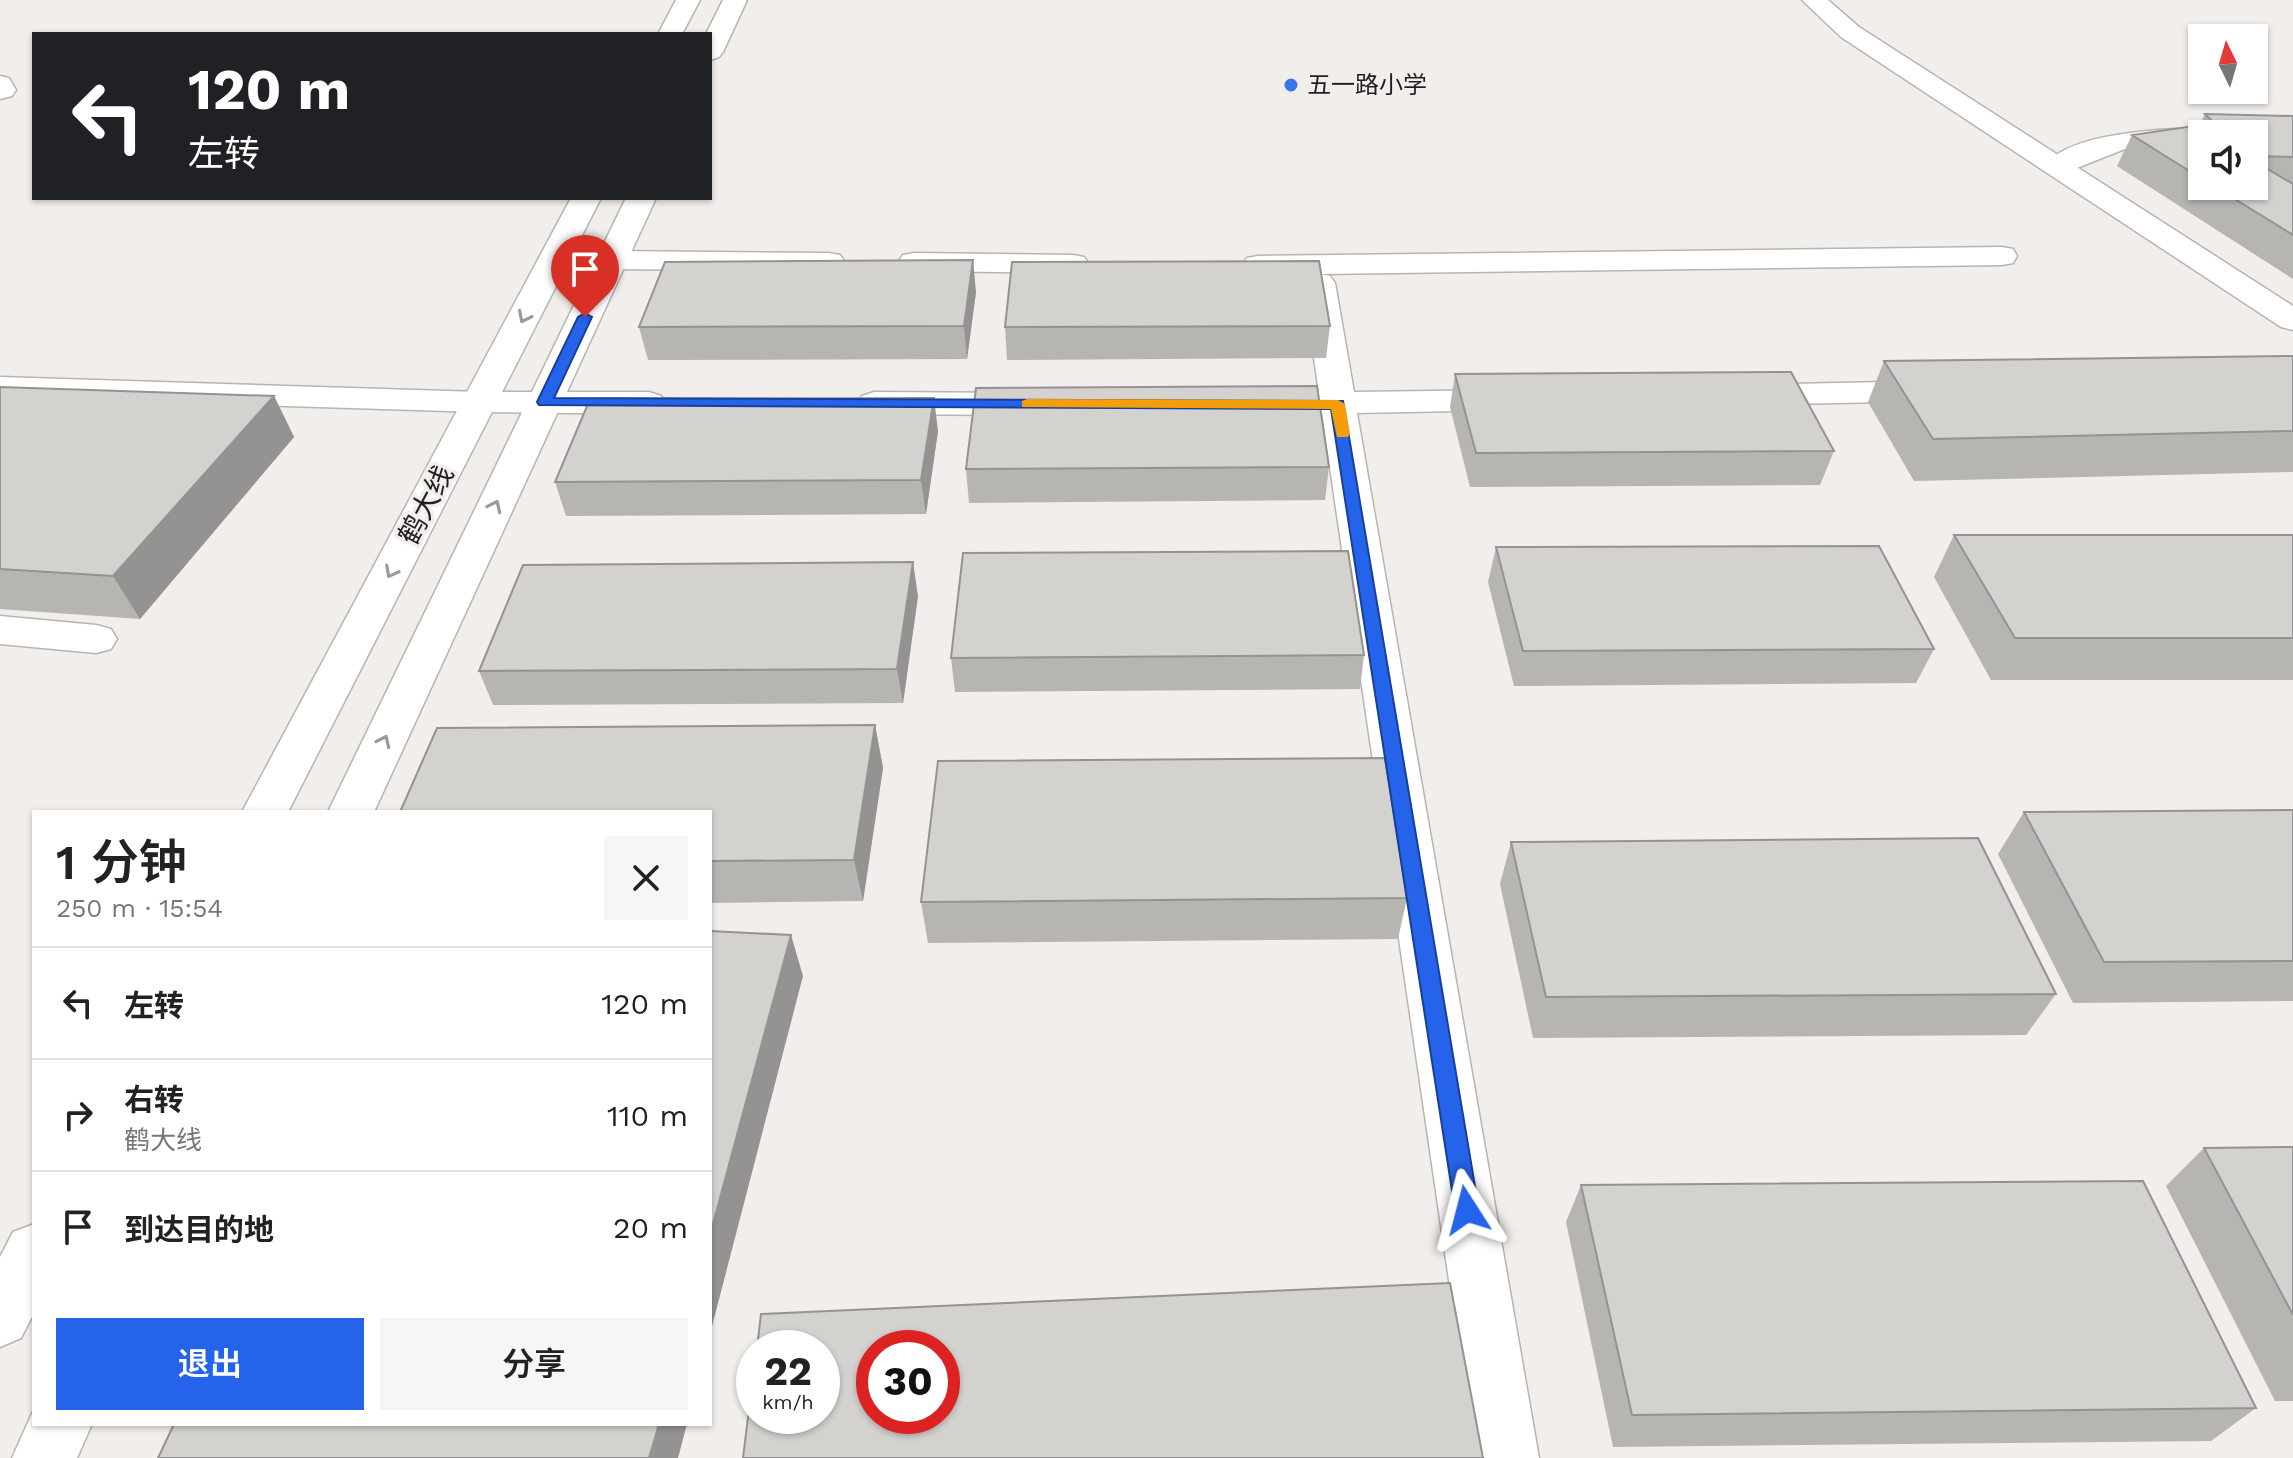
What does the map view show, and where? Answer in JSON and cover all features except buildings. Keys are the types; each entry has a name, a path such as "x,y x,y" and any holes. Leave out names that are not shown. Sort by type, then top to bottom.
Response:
{"street":[{"path":"671,32 688,0"},
{"path":"712,48 735,0"},
{"path":"1814,0 1850,32 2293,320"},
{"path":"0,84 3,90 0,91"},
{"path":"2059,166 2090,151 2128,139 2188,137"},
{"name":"鹤大线","path":"266,810 585,200"},
{"path":"352,810 640,200"},
{"path":"1222,265 2002,256"},
{"path":"612,260 1097,264"},
{"path":"1316,265 1507,1458"},
{"path":"0,387 480,402 687,403"},
{"path":"1704,396 1959,391"},
{"path":"1227,404 1545,400"},
{"path":"846,403 1068,404"},
{"path":"0,630 96,639"},
{"path":"0,1317 32,1256"},
{"path":"44,1458 59,1426"}],"slow traffic":[{"path":"1027,404 1338,404 1343,434"}],"place":[{"name":"五一路小学","path":"1291,85"}],"route":[{"path":"585,317 544,402 1338,404 1467,1210"}]}
